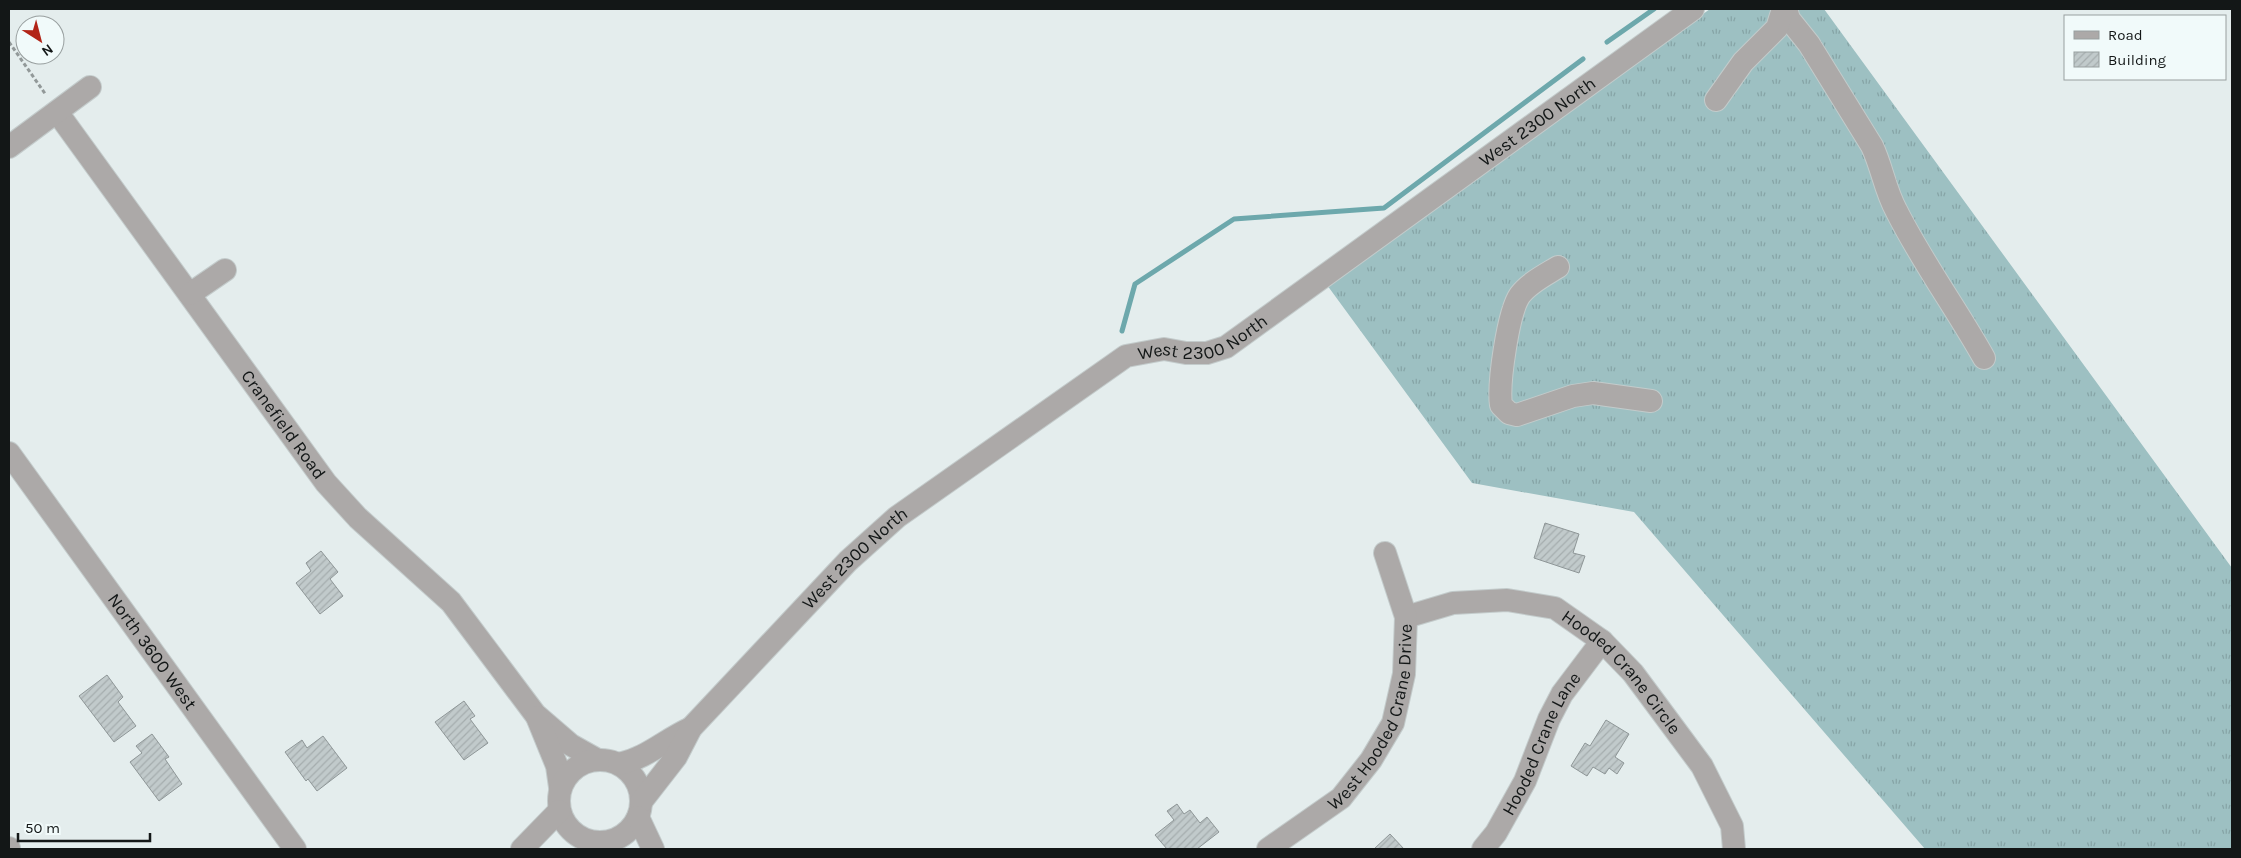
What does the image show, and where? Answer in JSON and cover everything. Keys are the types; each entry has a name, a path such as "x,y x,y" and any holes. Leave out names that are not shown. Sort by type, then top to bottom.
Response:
{"street":[{"name":"West 2300 North","path":"692,728 725,695 810,600 897,516 1126,356 1164,349 1186,353 1207,353 1226,346 1693,9"},
{"path":"1716,100 1743,62 1777,28 1785,9"},
{"path":"1785,9 1789,19 1809,44 1872,146 1880,162 1896,210 1940,288 1984,358"},
{"path":"9,147 90,87"},
{"name":"Cranefield Road","path":"58,112 326,483 358,518 451,602 535,714 571,745 596,759"},
{"path":"1558,267 1533,282 1521,294 1515,304 1510,321 1501,389 1501,405 1509,413 1517,415 1573,396 1588,393 1651,401"},
{"path":"190,294 226,270"},
{"name":"North 3600 West","path":"9,454 295,849"},
{"name":"West Hooded Crane Drive","path":"1268,849 1341,798 1371,760 1392,723 1404,674 1406,618 1386,553"},
{"name":"Hooded Crane Circle","path":"1406,618 1453,603 1507,600 1555,608 1602,641 1633,673 1702,766 1732,826 1734,849"},
{"name":"Hooded Crane Lane","path":"1483,849 1496,833 1525,781 1549,719 1562,694 1602,641"},
{"name":"Cranefield Road","path":"535,714 556,766 560,787"},
{"path":"619,764 651,752 677,734 692,728"},
{"path":"653,849 640,809 636,780 619,764 596,759 574,768 560,787 559,811 565,823 574,833 590,845 610,841 622,836 631,828 640,809 676,757 692,728"},
{"path":"522,849 559,811"}],"path":[{"path":"9,42 58,112"}],"green space":[{"path":"1710,9 1824,9 2232,568 2232,849 1925,849 1634,512 1472,483 1327,285"}],"building":[{"path":"1545,523 1579,534 1573,553 1585,556 1579,573 1534,558"},
{"path":"321,551 338,572 330,579 343,596 320,614 296,583 311,571 306,563"},
{"path":"107,675 123,697 118,702 136,726 114,742 79,696"},
{"path":"464,701 475,716 470,719 488,743 464,760 435,722"},
{"path":"1606,720 1629,734 1615,757 1624,763 1617,774 1609,768 1605,774 1593,767 1587,776 1571,766 1585,743 1590,746"},
{"path":"152,734 169,757 165,759 182,784 159,801 130,762 142,753 136,746"},
{"path":"323,736 347,768 317,791 308,779 306,781 285,752 302,740 307,748"},
{"path":"1177,804 1184,814 1190,810 1200,823 1207,817 1219,832 1197,849 1167,849 1155,835 1174,820 1167,811"},
{"path":"1390,834 1404,849 1374,849"}],"waterway":[{"path":"1607,42 1654,9"},
{"path":"1122,331 1135,284 1234,219 1384,208 1583,59"}]}
